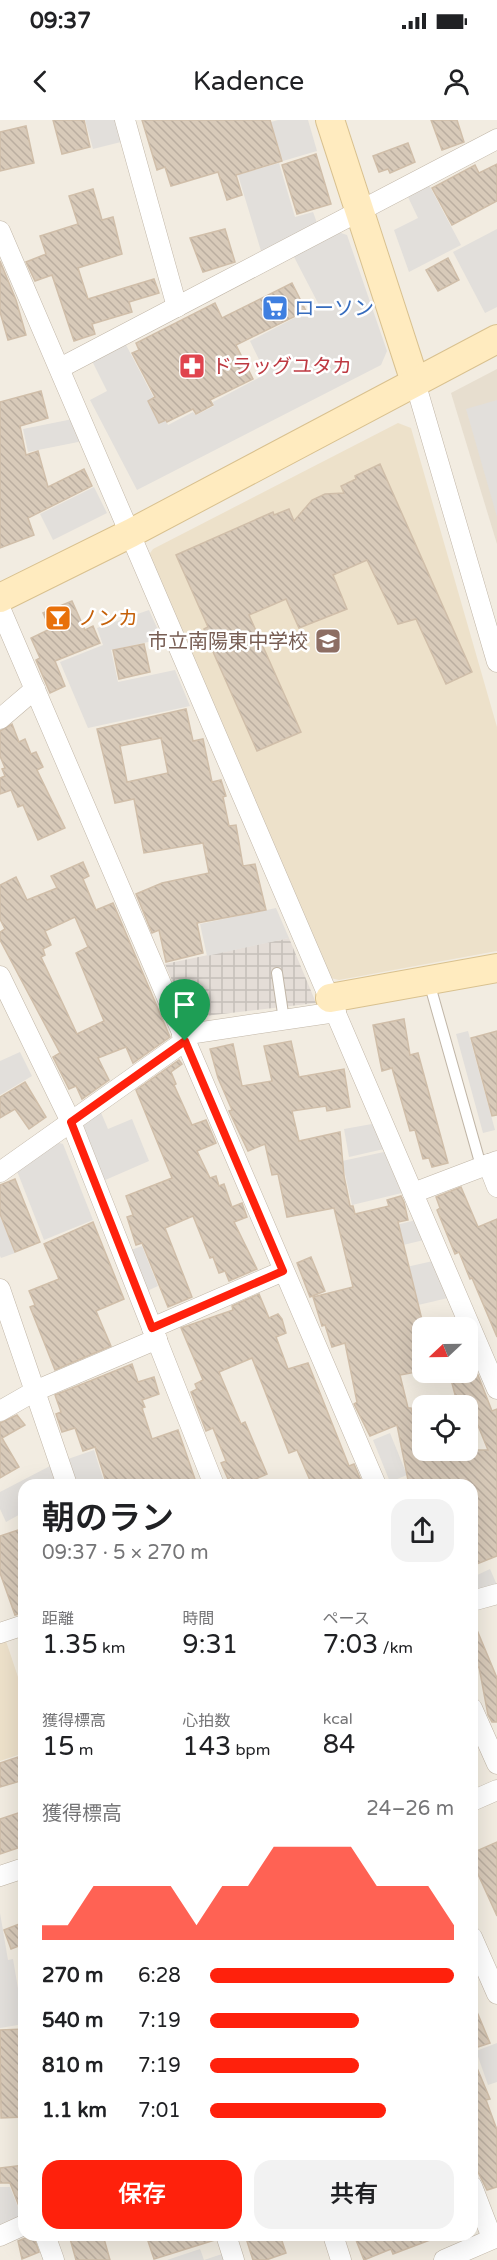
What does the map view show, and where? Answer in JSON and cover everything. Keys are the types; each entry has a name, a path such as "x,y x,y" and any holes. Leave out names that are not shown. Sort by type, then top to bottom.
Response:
{"street":[{"path":"125,120 177,307"},
{"path":"330,120 490,611 497,662"},
{"path":"60,368 497,139"},
{"path":"0,231 497,1389"},
{"path":"0,598 131,533 497,339"},
{"path":"0,608 373,1479"},
{"path":"0,718 34,689"},
{"path":"0,1172 184,1038 284,1020 429,981 497,968"},
{"path":"0,976 71,1122 212,1479"},
{"path":"413,1193 489,1164 497,1187"},
{"path":"0,1411 35,1391 283,1271"},
{"path":"0,1288 65,1479"},
{"path":"478,1599 497,1594"},
{"path":"0,1633 18,1627"},
{"path":"478,1721 497,1764"},
{"path":"478,1798 497,1790"},
{"path":"0,1876 18,1870"},
{"path":"478,1951 497,1994"},
{"path":"444,2260 495,2237 478,2199"},
{"path":"0,2236 18,2228"},
{"path":"47,2241 54,2260"},
{"path":"228,2241 234,2260"},
{"path":"335,2241 342,2260"}],"lane":[{"path":"277,973 284,1020"},
{"path":"429,981 489,1164"}],"shaded area":[{"path":"85,120 115,120 121,142 93,149"},
{"path":"308,120 317,151 283,161 271,122"},
{"path":"279,163 295,217 313,212 317,223 261,251 238,175"},
{"path":"429,185 461,245 409,272 394,230 418,218 408,197"},
{"path":"497,229 497,307 485,313 453,252"},
{"path":"338,232 347,235 387,351 381,365 137,490 90,400 107,391 92,361 125,343 168,425 193,412 196,415 214,406 213,402 266,374 250,341 319,305 293,255"},
{"path":"497,369 497,544 451,393"},
{"path":"497,400 497,517 466,409"},
{"path":"73,419 83,441 28,452 23,429"},
{"name":"市立南陽東中学校","path":"398,423 411,428 497,727 497,951 339,980 326,977 148,556 153,549"},
{"path":"94,487 107,513 53,540 40,514"},
{"path":"149,610 162,639 111,650 118,682 175,670 190,706 88,728 60,662 103,645 97,628"},
{"path":"276,908 289,938 207,956 200,924"},
{"path":"289,938 316,1003 188,1018 165,964"},
{"path":"468,1031 495,1130 483,1133 456,1034"},
{"path":"20,1052 32,1076 0,1095 0,1061"},
{"path":"99,1108 108,1129 132,1119 149,1161 103,1181 82,1126"},
{"path":"372,1124 384,1149 349,1157 344,1129"},
{"path":"56,1142 63,1144 93,1220 44,1240 17,1171"},
{"path":"384,1152 402,1193 352,1205 342,1161"},
{"path":"0,1216 15,1253 1,1258 0,1256"},
{"path":"416,1220 424,1240 357,1256 352,1236"},
{"path":"142,1246 158,1286 147,1291 131,1250"},
{"path":"433,1261 448,1298 401,1309 393,1270"},
{"path":"390,1433 407,1475 397,1479 389,1479 373,1440"},
{"path":"94,1450 103,1479 75,1479 68,1459"},
{"path":"50,1466 55,1479 25,1479"},
{"path":"18,1483 18,1515 6,1522 0,1509 0,1492"},
{"path":"490,1569 497,1585 478,1590 478,1575"},
{"path":"6,1641 18,1677 18,1755 0,1761 0,1643"},
{"path":"0,1913 8,1960 13,1959 18,1989 18,2025 0,2028"},
{"path":"497,2043 497,2082 488,2085 478,2050"},
{"path":"0,2187 10,2187 18,2207 18,2219 0,2227"},
{"path":"200,2249 204,2260 167,2260"},
{"path":"228,2252 230,2260 204,2260"}],"building":[{"path":"53,120 84,120 90,147 62,154"},
{"path":"142,120 270,120 282,161 236,175 242,195 227,200 218,172 171,186 165,167 157,170"},
{"path":"431,120 457,120 464,142 442,150"},
{"path":"26,126 34,163 0,171 0,132"},
{"path":"408,143 415,162 390,173 388,169 379,172 373,156"},
{"path":"316,154 331,204 297,214 282,165"},
{"path":"497,164 497,201 452,225 432,188 475,165 479,173"},
{"path":"93,189 102,220 113,217 122,254 78,268 88,299 154,279 159,293 129,302 132,312 92,324 95,334 74,341 52,275 35,281 26,262 46,254 40,236 78,224 69,196"},
{"path":"225,229 235,262 203,272 190,238"},
{"path":"448,258 459,280 438,291 426,270"},
{"path":"0,261 16,300 26,335 8,340 0,312"},
{"name":"ドラッグユタカ","path":"292,283 306,311 236,345 253,379 210,400 213,405 196,414 193,409 167,422 166,420 159,423 148,401 155,397 132,353 139,350 136,343 215,303 222,318"},
{"path":"41,391 48,418 20,426 26,455 38,451 48,487 84,469 92,486 28,518 34,535 0,548 0,402"},
{"path":"380,464 472,672 446,684 416,619 398,624 367,560 333,575 347,609 299,628 286,599 249,615 301,732 257,751 206,636 204,629 208,627 176,555 273,512 274,515 289,509 294,521 312,500 325,494 344,493 341,486 356,479 355,476"},
{"path":"72,601 85,630 93,626 100,643 55,661 65,686 50,693 36,660 40,658 31,638 50,629 43,613"},
{"path":"144,644 150,672 119,679 113,650"},
{"path":"186,709 193,741 203,739 212,782 221,780 226,796 223,797 229,826 236,825 243,866 255,864 266,910 197,923 203,953 166,962 159,930 152,933 136,894 162,883 209,873 203,843 144,853 134,799 115,803 97,729","holes":["161,738 168,773 127,782 120,746"]},
{"path":"12,724 19,742 25,739 31,754 36,752 43,767 37,770 65,828 38,840 23,805 18,807 11,790 0,794 0,778 5,776 2,769 5,768 0,756 0,731"},
{"path":"83,862 89,876 83,879 96,910 113,903 170,1037 133,1063 126,1047 98,1058 109,1080 82,1099 76,1086 69,1089 53,1057 60,1053 0,940 0,932 5,929 0,919 0,885 16,877 27,900 57,888 51,876","holes":["75,917 88,947 76,953 104,1021 77,1034 41,957 45,955 43,949 51,945 45,931"]},
{"path":"404,1019 410,1055 418,1053 448,1163 432,1167 429,1158 423,1159 415,1130 410,1131 392,1068 382,1071 373,1025"},
{"path":"497,1031 497,1115 492,1116 471,1038"},
{"path":"291,1041 299,1077 344,1069 350,1107 327,1111 326,1106 292,1111 299,1141 340,1132 344,1176 350,1206 353,1206 355,1214 389,1206 387,1200 401,1196 404,1202 408,1220 398,1222 421,1317 412,1317 412,1373 400,1375 408,1408 411,1408 412,1412 412,1461 478,1461 478,1450 488,1450 478,1426 478,1395 455,1395 452,1383 478,1383 478,1375 492,1411 497,1409 497,1556 478,1564 478,1479 408,1479 397,1425 370,1436 354,1404 357,1402 345,1343 332,1347 325,1325 322,1326 313,1297 353,1287 334,1208 287,1217 278,1174 272,1175 265,1144 248,1151 229,1111 232,1110 218,1078 210,1049 233,1044 242,1086 272,1081 264,1046"},
{"path":"179,1060 182,1064 171,1072 176,1084 174,1085 192,1125 206,1120 216,1143 197,1151 210,1178 216,1176 219,1186 224,1184 232,1207 242,1203 247,1217 234,1222 257,1269 229,1281 225,1271 219,1273 213,1257 210,1258 193,1216 165,1228 192,1297 168,1307 142,1243 136,1245 127,1217 133,1215 126,1196 172,1178 136,1090"},
{"path":"25,1082 46,1117 29,1129 15,1109 0,1118 0,1097"},
{"path":"15,1179 40,1242 15,1252 0,1214 0,1185"},
{"path":"461,1187 478,1227 497,1219 497,1337 472,1278 470,1279 459,1252 455,1254 437,1210 440,1208 436,1197"},
{"path":"93,1222 124,1299 96,1311 111,1346 55,1370 30,1307 35,1305 29,1291 59,1279 44,1244"},
{"path":"311,1257 325,1291 310,1297 297,1263"},
{"path":"259,1294 269,1318 278,1314 282,1319 286,1333 276,1337 288,1369 308,1363 349,1466 354,1464 360,1479 309,1479 297,1450 289,1453 252,1358 219,1372 241,1424 245,1422 267,1474 256,1479 232,1479 231,1477 228,1479 221,1463 226,1461 213,1428 206,1431 191,1392 197,1389 195,1384 203,1380 181,1328 233,1310 232,1306"},
{"path":"132,1364 138,1382 154,1377 159,1394 142,1400 145,1407 142,1408 152,1439 178,1430 195,1479 105,1479 95,1447 83,1451 75,1428 62,1432 56,1414 61,1412 55,1395"},
{"path":"17,1415 25,1425 2,1438 19,1467 0,1478 0,1423"},
{"path":"18,1530 18,1614 15,1615 0,1573 0,1536"},
{"path":"478,1632 497,1678 497,1722 492,1722 488,1715 479,1667"},
{"path":"18,1757 18,1782 0,1787 0,1763"},
{"path":"18,1813 18,1848 0,1854 0,1819"},
{"path":"497,1842 497,1916 478,1874 478,1850"},
{"path":"18,1924 18,1946 11,1949 4,1930"},
{"path":"478,2014 490,2043 478,2047"},
{"path":"18,2029 18,2117 1,2118 0,2030"},
{"path":"478,2070 490,2099 486,2100 497,2130 497,2187 487,2190 478,2172"},
{"path":"18,2166 18,2204 10,2183 0,2183 0,2168"},
{"path":"18,2241 35,2241 39,2252 22,2259"},
{"path":"71,2241 105,2241 110,2260 76,2260"},
{"path":"148,2241 212,2241 154,2259"},
{"path":"247,2241 282,2241 286,2253 266,2260 253,2260"},
{"path":"356,2241 427,2241 393,2254 391,2249 364,2260"}],"place":[{"name":"ローソン","path":"275,308"},
{"name":"ドラッグユタカ","path":"192,366"},
{"name":"ノンカ","path":"58,618"},
{"name":"市立南陽東中学校","path":"328,641"}],"route":[{"path":"185,1041 283,1271 152,1328 71,1122 185,1041"}]}
